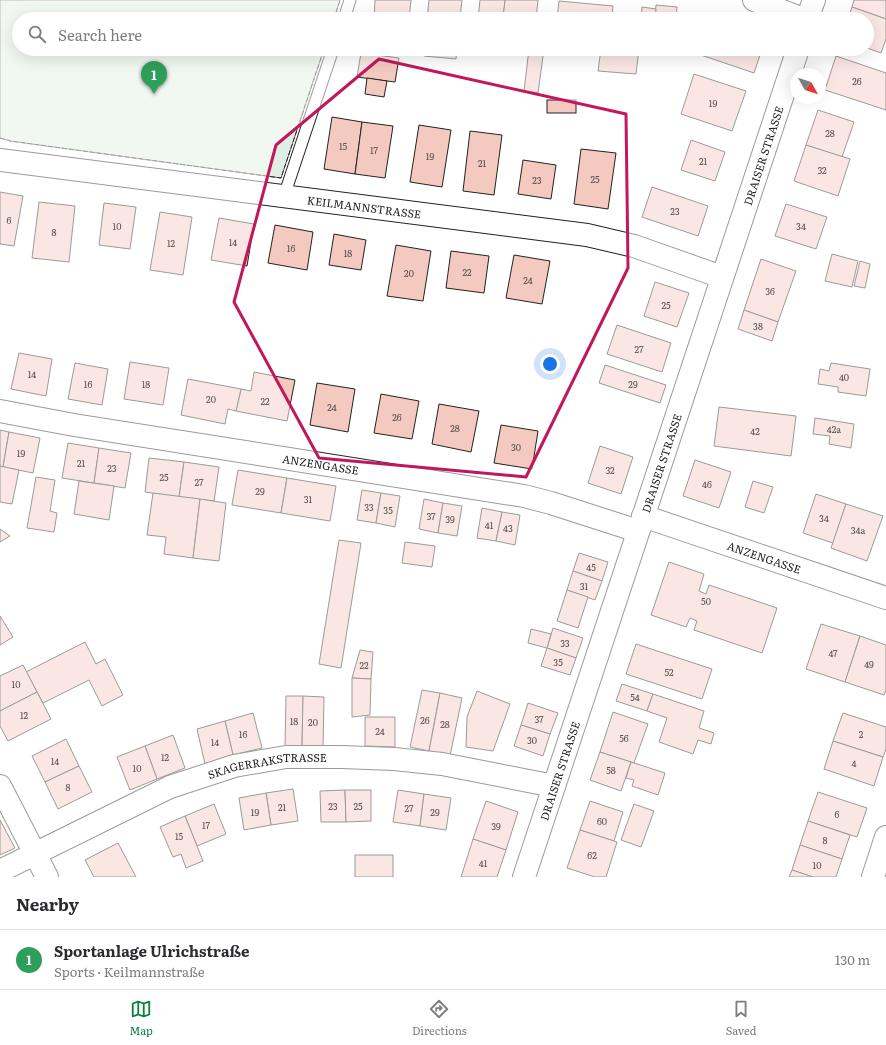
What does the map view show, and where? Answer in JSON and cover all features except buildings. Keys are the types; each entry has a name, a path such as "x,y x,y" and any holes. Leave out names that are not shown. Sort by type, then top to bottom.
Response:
{"street":[{"path":"754,0 785,12"},
{"path":"810,12 814,0"},
{"name":"DRAISER STRASSE","path":"524,877 796,56"},
{"name":"KEILMANNSTRASSE","path":"0,160 587,235 634,246 722,277"},
{"name":"ANZENGASSE","path":"0,411 74,425 524,496 641,523 886,598"},
{"name":"SKAGERRAKSTRASSE","path":"0,871 170,787 234,766 286,757 394,759 442,764 554,786"},
{"path":"0,786 47,877"},
{"path":"873,877 886,837"}],"lane":[{"path":"346,12 350,0"},
{"path":"284,196 332,56"}],"highlighted area":[{"path":"379,59 626,114 628,268 526,477 319,458 234,302 276,145"}],"green space":[{"path":"0,0 340,0 336,12 12,12 12,56 322,56 281,178 10,141 0,138"}],"fence":[{"path":"336,12 340,0"},
{"path":"0,138 10,141 281,178 322,56"}],"place":[{"name":"Sportanlage Ulrichstraße","path":"154,94"}]}
